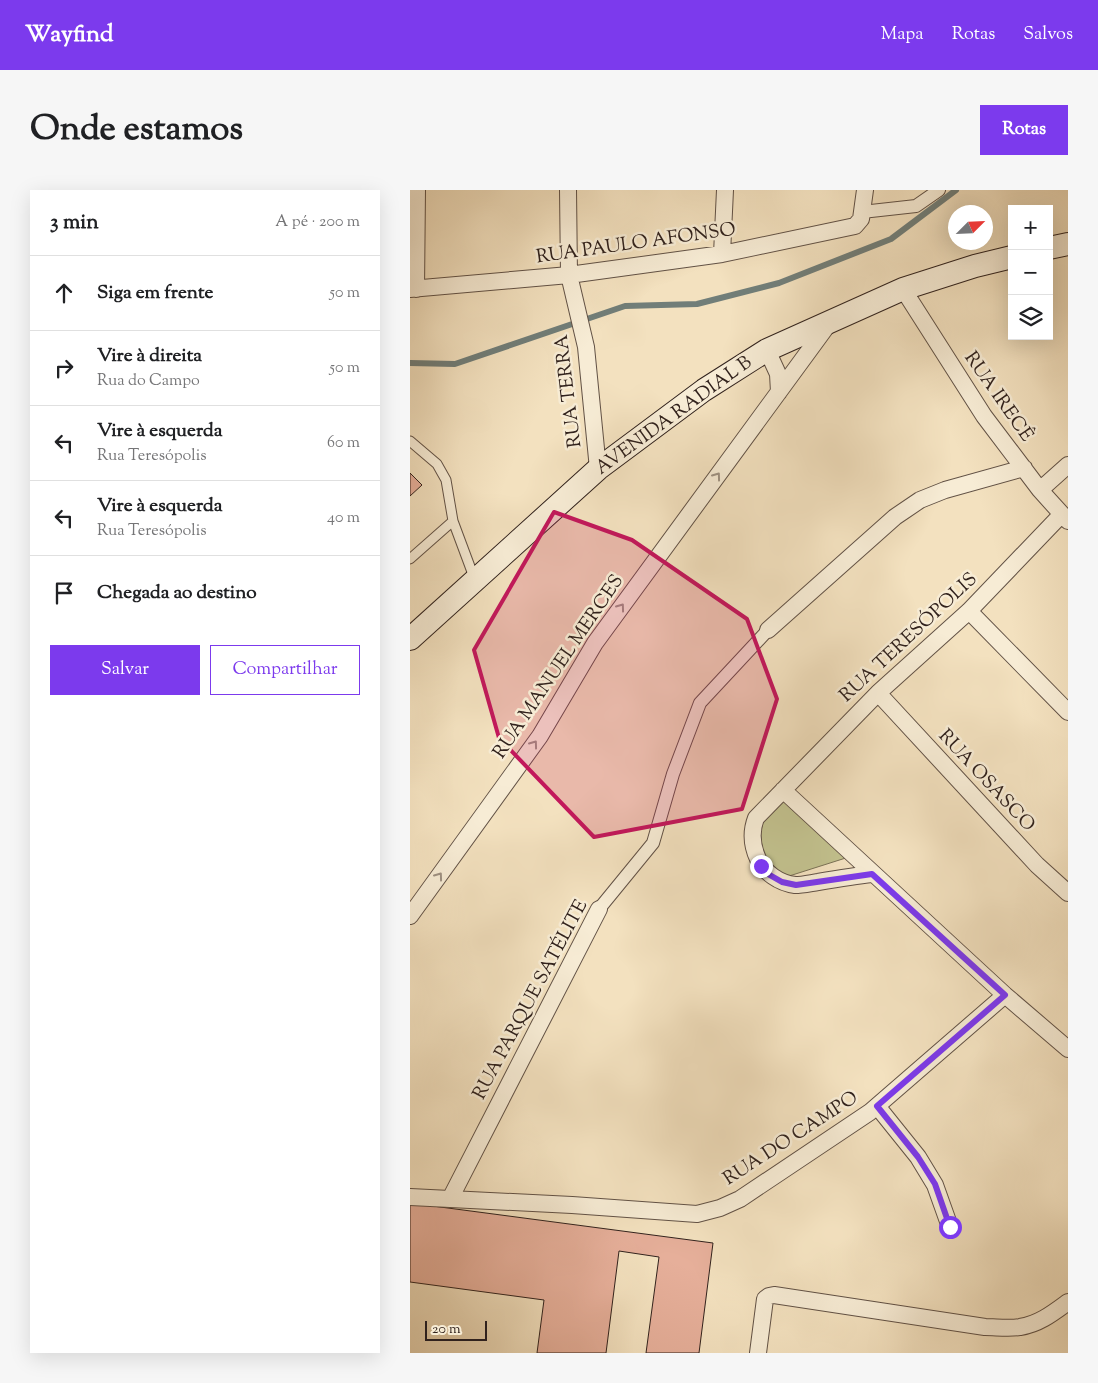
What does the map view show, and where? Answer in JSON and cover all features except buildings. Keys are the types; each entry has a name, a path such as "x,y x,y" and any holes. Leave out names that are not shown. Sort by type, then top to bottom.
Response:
{"main road":[{"path":"1053,247 1068,244"},
{"name":"AVENIDA RADIAL B","path":"410,639 598,469 704,390 767,350 903,289 975,266 1008,258"}],"street":[{"path":"413,289 417,190"},
{"name":"RUA TERRA","path":"568,190 569,275 586,347 598,469"},
{"path":"722,254 725,190"},
{"path":"865,190 862,215 916,206 939,190"},
{"name":"RUA PAULO AFONSO","path":"413,289 569,275 722,254 855,226 862,215"},
{"name":"RUA IRECÊ","path":"903,289 984,416 1040,490 1065,518"},
{"name":"RUA MANUEL MERCES","path":"410,916 540,736 595,642 831,321"},
{"path":"767,350 778,374 779,392"},
{"path":"1040,490 1068,465"},
{"name":"RUA PARQUE SATÉLITE","path":"450,1199 599,909 653,843 673,774 700,703 768,630 895,517 920,500 945,490 1024,468"},
{"name":"RUA TERESÓPOLIS","path":"872,874 796,885 782,882 768,874 756,856 752,833 756,818 878,693 969,611 1065,518"},
{"path":"969,611 1068,712"},
{"name":"RUA OSASCO","path":"878,693 1037,865 1068,893"},
{"path":"783,790 1005,995 1068,1049"},
{"name":"RUA DO CAMPO","path":"410,1197 572,1205 697,1214 720,1208 740,1199 877,1106 1005,995"},
{"path":"877,1106 918,1157 935,1184 950,1227"},
{"path":"758,1353 765,1299 768,1296 774,1295 985,1326 1019,1328 1035,1324 1047,1318 1068,1302"}],"lane":[{"path":"410,441 437,464 446,480 453,521 475,580"},
{"path":"411,556 453,521"}],"highlighted area":[{"path":"554,512 632,540 747,619 777,699 742,809 594,837 499,738 474,650"}],"shaded area":[{"path":"783,794 852,856 786,877 764,865 759,819"}],"waterway":[{"path":"410,363 455,364 625,306 697,304 779,283 891,239 956,190"}],"route":[{"path":"761,866 768,874 782,882 796,885 872,874 1005,995 877,1106 918,1157 935,1184 950,1227"}]}
